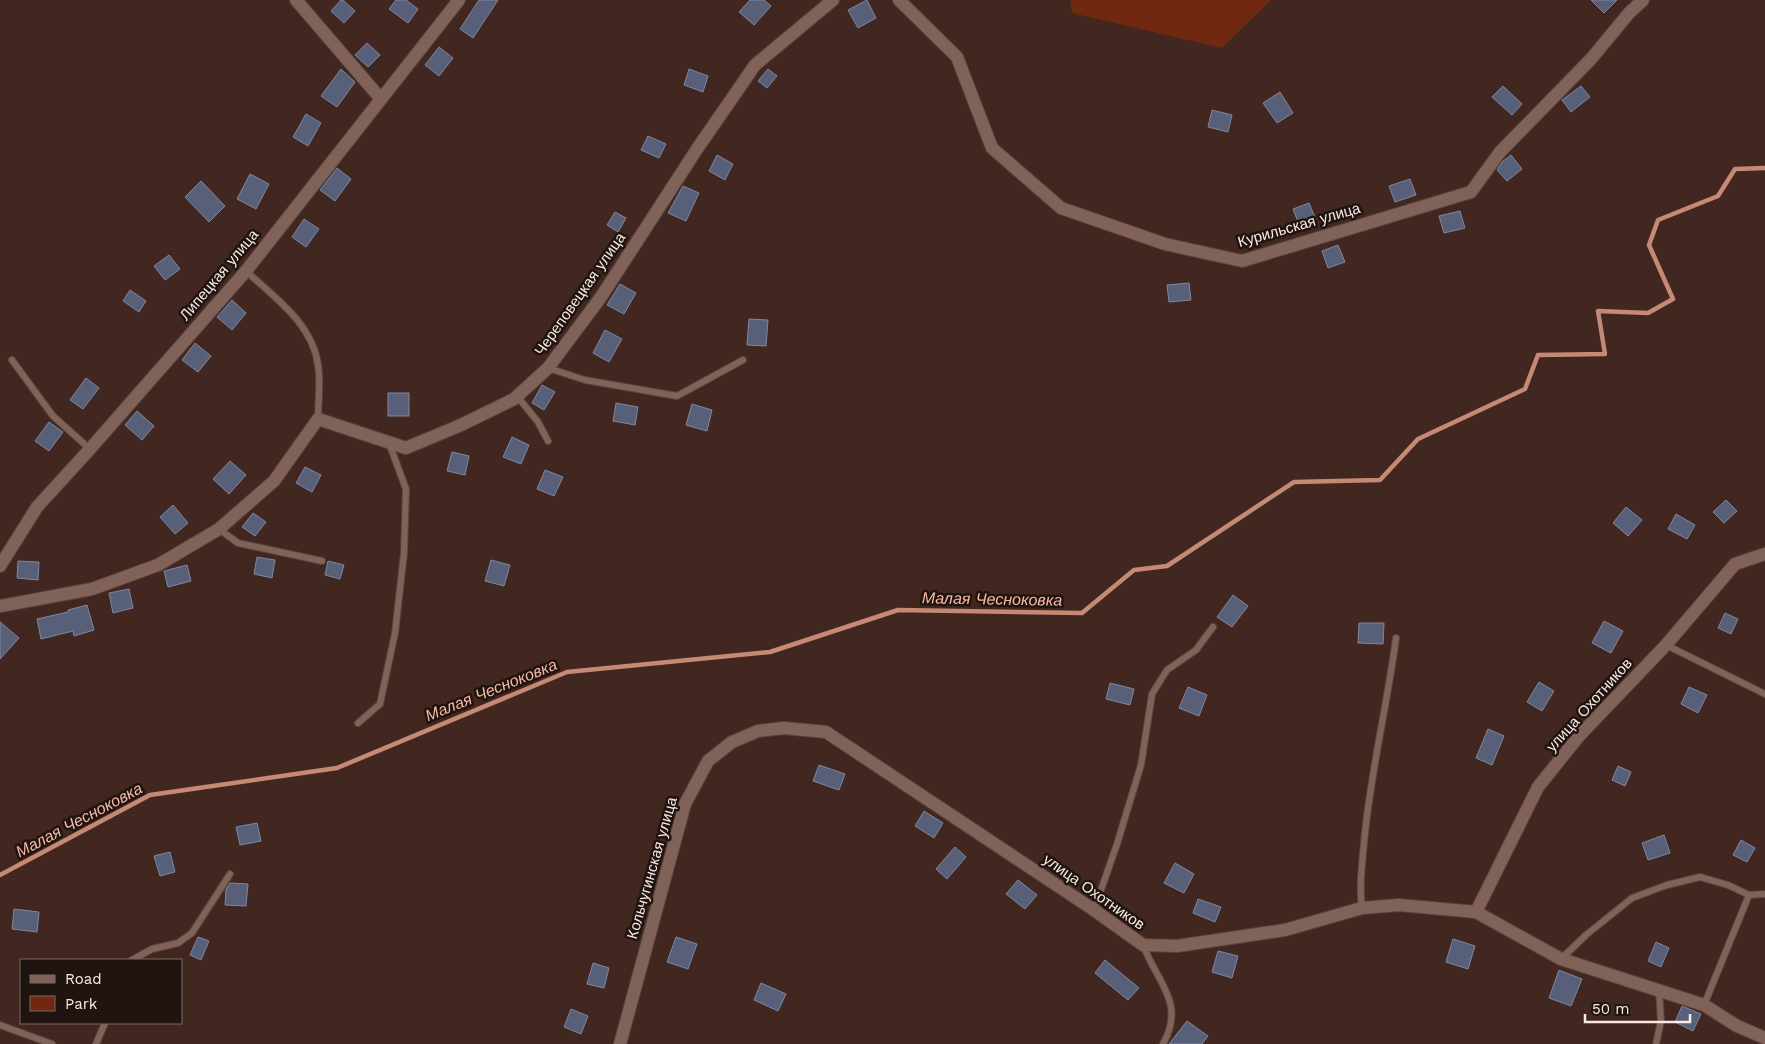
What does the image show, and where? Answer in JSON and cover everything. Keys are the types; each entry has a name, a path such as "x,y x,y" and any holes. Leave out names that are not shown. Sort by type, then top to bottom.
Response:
{"street":[{"path":"296,0 381,99"},
{"name":"Липецкая улица","path":"0,566 38,506 246,271 458,0"},
{"name":"Череповецкая улица","path":"318,419 406,448 461,425 514,399 548,368 601,297 697,148 755,65 833,0"},
{"name":"Курильская улица","path":"899,0 957,57 992,148 1061,208 1165,244 1242,261 1471,192 1500,152 1591,59 1629,13 1643,0"},
{"path":"0,606 92,589 158,565 219,529 274,481 318,419"},
{"name":"улица Охотников","path":"1476,912 1538,787 1580,736 1666,645 1735,564 1765,554"},
{"name":"улица Охотников","path":"758,731 784,728 826,732 1094,910 1143,946 1177,946 1284,930 1362,908 1399,905 1476,912 1561,959 1704,1005 1737,1026 1765,1038"},
{"name":"Кольчугинская улица","path":"620,1044 685,804 708,761 732,742 758,731"}],"lane":[{"path":"246,271 293,315 311,342 318,364 318,419"},
{"path":"12,360 53,416 90,449"},
{"path":"548,368 585,380 678,396 743,360"},
{"path":"517,396 538,422 548,441"},
{"path":"358,723 380,704 395,633 404,553 406,489 388,442"},
{"path":"219,529 238,542 322,561"},
{"path":"1094,910 1117,844 1141,765 1152,694 1167,670 1196,650 1212,627"},
{"path":"1362,908 1360,892 1367,810 1391,681 1396,638"},
{"path":"1666,645 1765,694"},
{"path":"134,959 152,949 178,943 192,932 230,874"},
{"path":"1561,959 1586,935 1632,898 1667,885 1700,877 1728,884 1749,895 1765,894"},
{"path":"1704,1005 1749,895"},
{"path":"1143,946 1149,962 1166,990 1172,1008 1169,1032 1163,1044"},
{"path":"1656,1044 1661,1021 1659,990"},
{"path":"96,1044 105,1024"},
{"path":"0,1025 52,1044"}],"green space":[{"path":"1070,0 1271,0 1222,48 1072,13"}],"building":[{"path":"341,0 355,11 344,23 331,11"},
{"path":"396,0 406,0 418,9 408,23 389,9"},
{"path":"479,0 498,0 473,38 460,29"},
{"path":"750,0 764,0 771,6 754,25 739,12"},
{"path":"867,0 876,18 858,28 848,10"},
{"path":"1591,0 1617,0 1604,13"},
{"path":"367,43 380,55 368,67 355,55"},
{"path":"439,47 453,58 439,76 425,65"},
{"path":"341,69 355,82 337,107 321,96"},
{"path":"689,69 708,76 703,92 684,85"},
{"path":"768,69 777,76 767,88 758,81"},
{"path":"1503,86 1522,104 1512,115 1492,97"},
{"path":"1581,86 1590,97 1571,112 1562,100"},
{"path":"1280,92 1293,113 1277,123 1263,103"},
{"path":"1212,110 1232,115 1228,132 1208,127"},
{"path":"306,114 321,123 308,146 293,137"},
{"path":"648,136 666,144 659,158 641,150"},
{"path":"717,155 733,164 725,180 709,171"},
{"path":"1511,155 1522,169 1507,181 1497,170 1502,162"},
{"path":"337,168 351,179 335,201 320,190"},
{"path":"250,174 269,184 256,209 237,199"},
{"path":"1410,179 1416,195 1395,202 1389,186"},
{"path":"201,181 225,206 209,222 185,197"},
{"path":"683,186 699,193 686,221 668,213"},
{"path":"1309,203 1316,220 1300,227 1293,209"},
{"path":"1460,211 1465,228 1444,233 1439,216"},
{"path":"615,212 626,218 618,232 607,225"},
{"path":"304,219 319,229 306,247 292,237"},
{"path":"1338,245 1345,262 1328,268 1322,251"},
{"path":"169,255 180,269 165,280 154,266"},
{"path":"1189,283 1191,300 1169,302 1167,285"},
{"path":"620,284 636,293 624,314 607,305"},
{"path":"130,290 146,301 139,312 123,301"},
{"path":"232,300 246,313 232,330 217,317"},
{"path":"749,319 768,320 766,346 747,345"},
{"path":"605,330 622,339 609,362 593,353"},
{"path":"195,343 211,356 198,372 182,360"},
{"path":"86,378 99,388 83,409 70,400"},
{"path":"542,385 555,392 544,410 532,403"},
{"path":"388,393 409,393 409,416 388,416"},
{"path":"616,403 638,407 635,425 613,421"},
{"path":"692,404 712,410 707,431 686,425"},
{"path":"137,411 154,426 142,440 125,425"},
{"path":"49,422 63,432 49,451 35,441"},
{"path":"512,437 529,445 521,464 503,457"},
{"path":"452,452 469,456 465,475 447,471"},
{"path":"230,461 246,475 229,494 213,479"},
{"path":"305,467 321,475 312,492 296,483"},
{"path":"545,470 563,477 554,496 537,489"},
{"path":"1726,500 1737,511 1724,523 1713,512"},
{"path":"173,505 188,523 175,534 160,517"},
{"path":"1626,507 1642,520 1628,536 1613,523"},
{"path":"253,513 266,522 255,536 242,527"},
{"path":"1676,514 1695,525 1687,539 1668,529"},
{"path":"257,557 275,560 272,578 254,574"},
{"path":"491,560 510,565 504,586 485,581"},
{"path":"18,561 39,562 38,580 17,578"},
{"path":"328,561 344,565 340,579 325,575"},
{"path":"187,565 191,581 168,587 164,571"},
{"path":"129,589 133,608 113,613 109,593"},
{"path":"1233,595 1248,606 1232,627 1217,617"},
{"path":"87,605 94,630 74,636 73,631 41,639 37,619 68,612 68,610"},
{"path":"1725,613 1738,619 1731,634 1718,628"},
{"path":"1604,621 1623,631 1611,653 1592,643"},
{"path":"0,622 19,638 0,659"},
{"path":"1359,623 1384,623 1383,644 1358,643"},
{"path":"1539,682 1554,691 1542,711 1527,702"},
{"path":"1110,683 1134,689 1130,705 1106,699"},
{"path":"1188,687 1207,695 1199,716 1179,708"},
{"path":"1689,687 1707,695 1698,713 1681,704"},
{"path":"1488,729 1504,736 1492,765 1476,758"},
{"path":"819,765 845,774 839,790 813,781"},
{"path":"1618,766 1631,772 1625,786 1612,780"},
{"path":"924,811 943,823 934,838 915,826"},
{"path":"257,823 261,841 240,845 236,827"},
{"path":"1664,835 1670,853 1648,860 1642,843"},
{"path":"1741,840 1755,848 1747,862 1733,855"},
{"path":"955,847 966,857 947,879 936,869"},
{"path":"170,852 175,872 160,876 154,856"},
{"path":"1175,863 1194,874 1184,893 1164,883"},
{"path":"1018,880 1037,895 1025,909 1006,894"},
{"path":"230,883 248,884 246,906 225,905 226,889"},
{"path":"1198,899 1221,907 1215,922 1193,913"},
{"path":"14,909 39,912 37,932 12,929"},
{"path":"198,937 209,941 201,960 190,955"},
{"path":"676,937 697,944 688,969 667,962"},
{"path":"1453,939 1475,946 1468,969 1446,962"},
{"path":"1656,942 1669,948 1661,967 1648,961"},
{"path":"1218,951 1238,956 1232,978 1212,972"},
{"path":"1105,960 1139,988 1128,1000 1095,973"},
{"path":"593,963 609,968 604,988 587,984"},
{"path":"1559,970 1582,979 1571,1006 1549,998"},
{"path":"761,983 786,994 778,1011 754,1000"},
{"path":"1682,1006 1701,1014 1693,1031 1675,1022"},
{"path":"571,1009 588,1016 581,1034 564,1027"},
{"path":"1187,1021 1208,1036 1202,1044 1169,1044"}],"waterway":[{"name":"Малая Чесноковка","path":"0,875 150,795 337,768 567,672 770,652 898,610 1082,613 1134,570 1167,566 1294,482 1380,480 1418,439 1525,389 1538,355 1605,354 1598,311 1648,313 1673,299 1649,245 1658,220 1718,196 1735,169 1765,168"}]}
